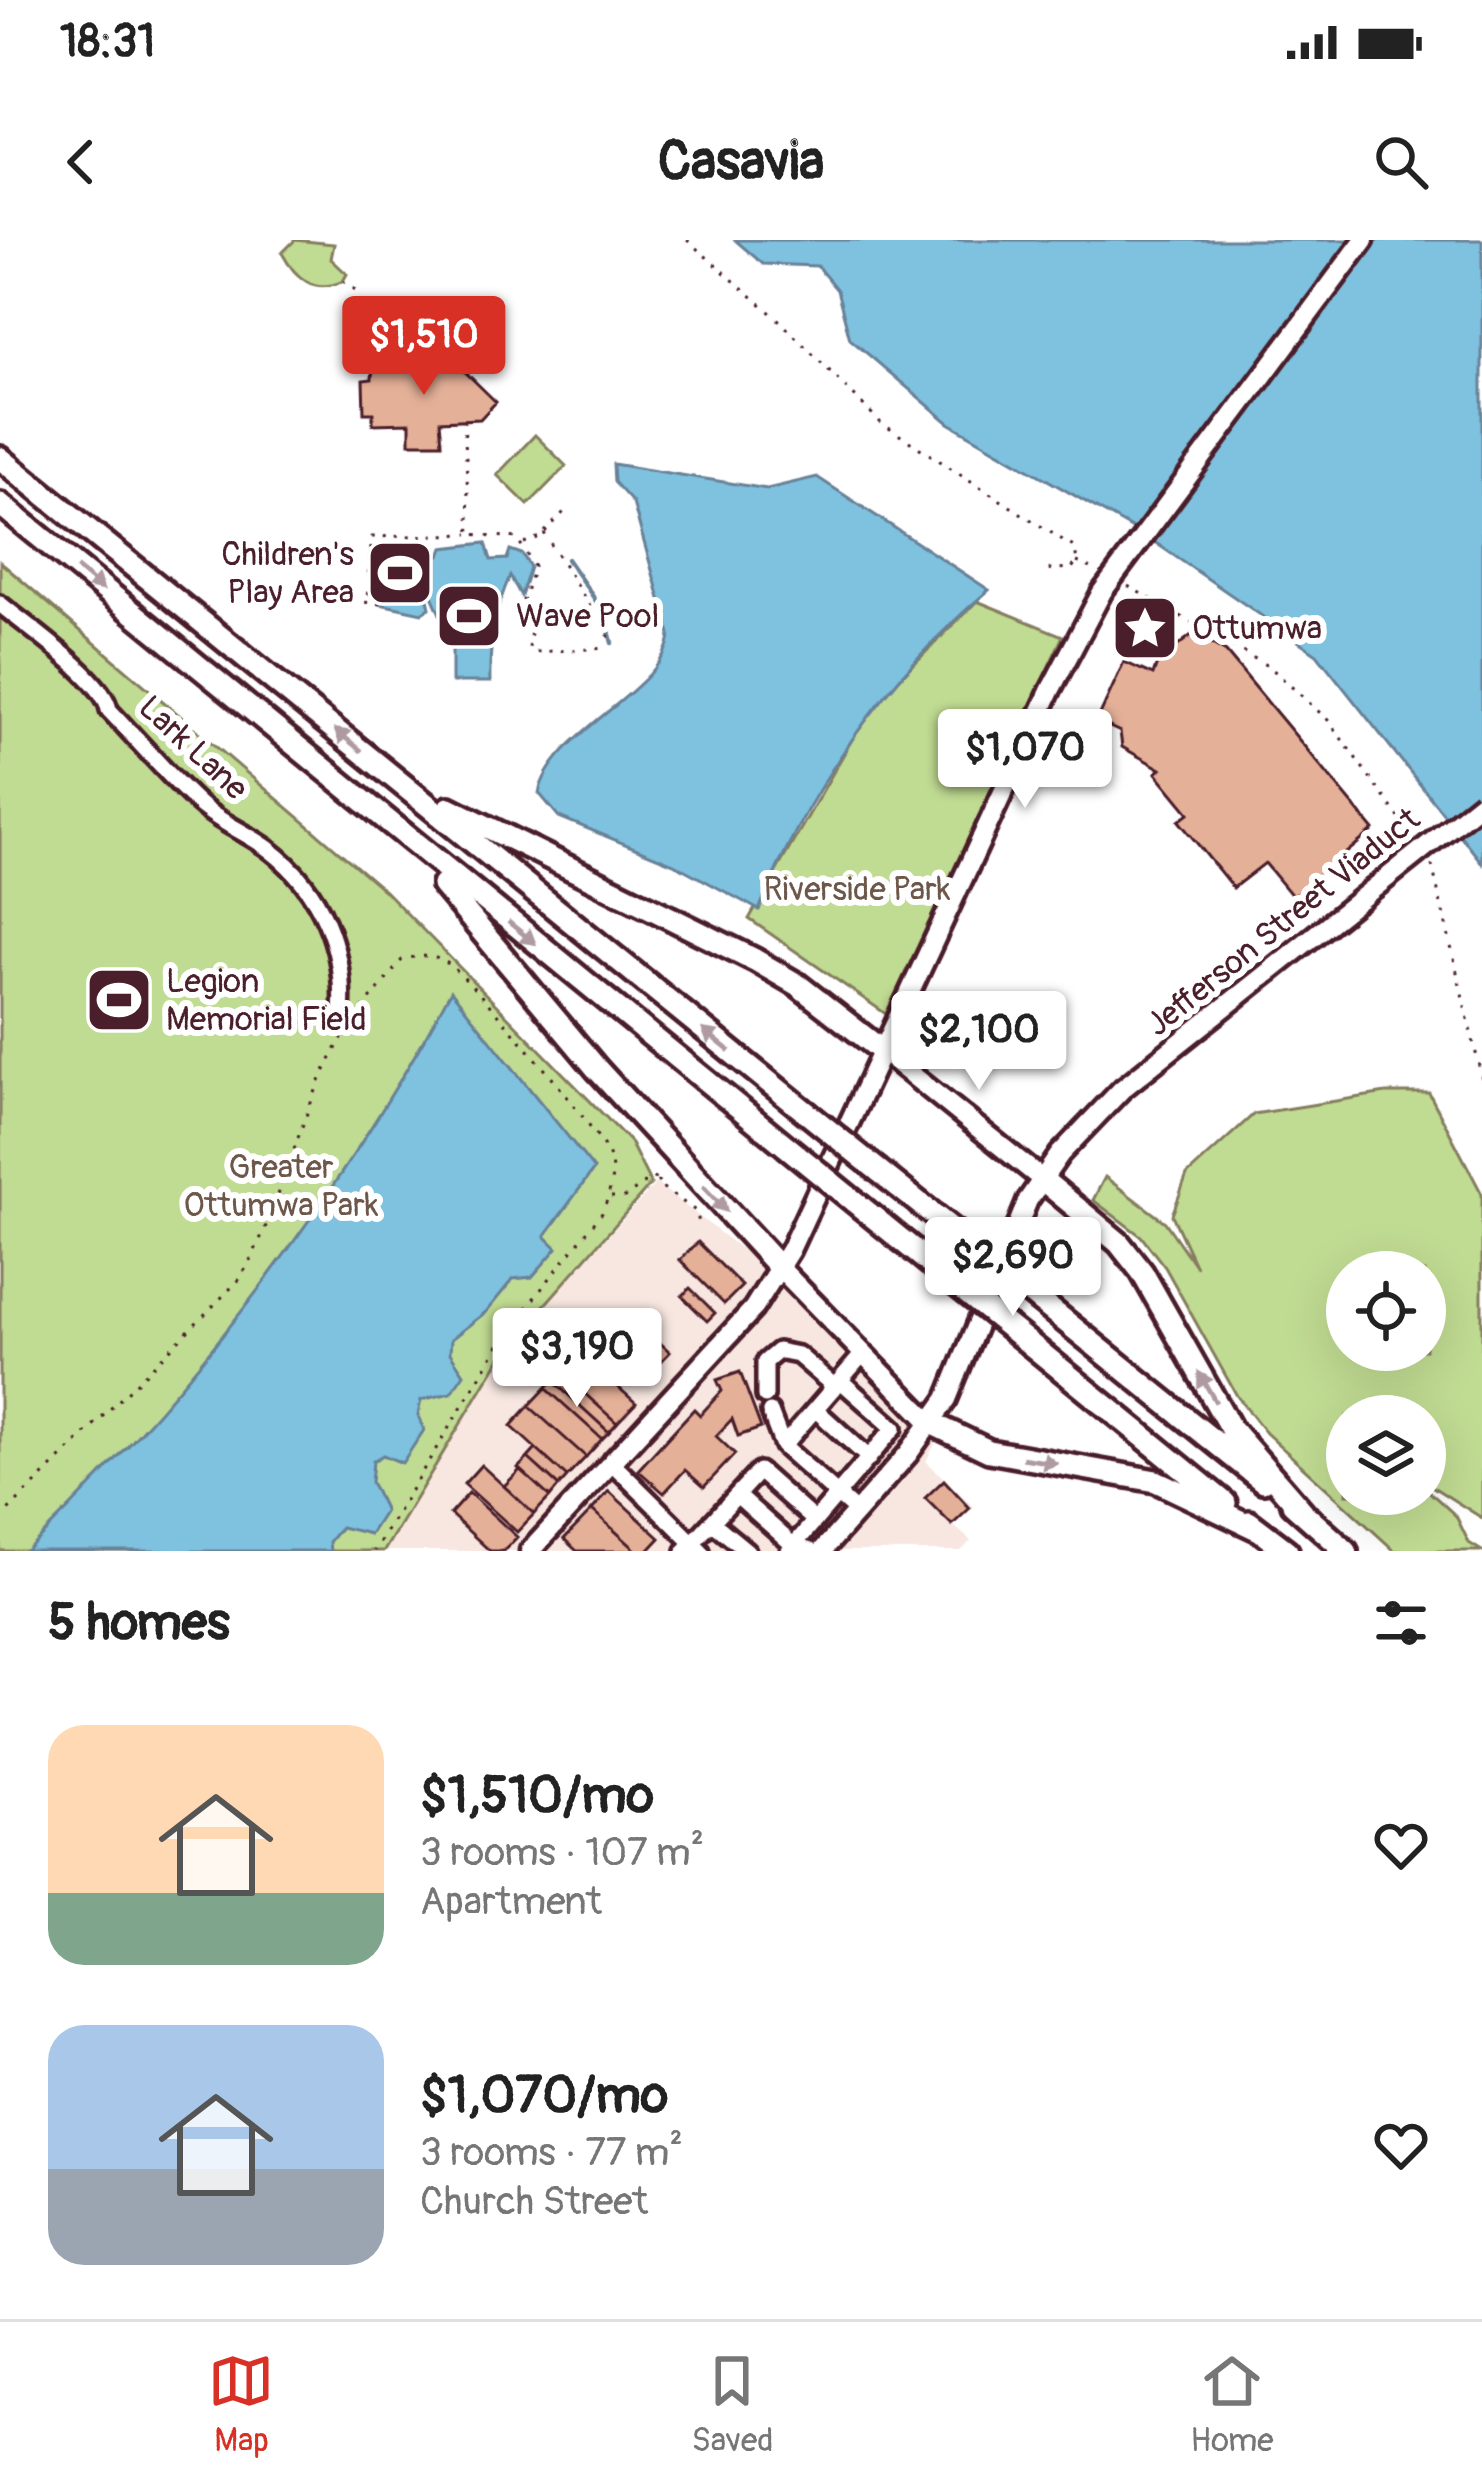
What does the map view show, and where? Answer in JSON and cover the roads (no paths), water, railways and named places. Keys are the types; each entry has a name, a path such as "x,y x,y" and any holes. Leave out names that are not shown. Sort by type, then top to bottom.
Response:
{"highway":[{"path":"0,458 1304,1512 1346,1551"},
{"path":"0,504 357,800 1287,1551"},
{"path":"391,775 485,828 755,960 798,985 881,1050"},
{"path":"357,800 473,914 582,1052 779,1267"},
{"path":"1042,1180 1119,1243 1142,1272 1231,1429 1304,1512"},
{"path":"931,1424 989,1451 1156,1481 1257,1529"}],"main road":[{"path":"530,1551 753,1309 779,1267 1051,689 1112,577 1364,240"},
{"name":"Jefferson Street Viaduct","path":"822,1551 931,1424 963,1367 1028,1200 1121,1089 1482,802"},
{"path":"881,1050 1042,1180"},
{"path":"779,1267 931,1424"}],"street":[{"name":"Lark Lane","path":"0,604 92,683 107,699 109,710 203,808 270,850 308,887 333,938 343,987 341,1014"},
{"path":"791,1548 815,1522 838,1495 894,1428 798,1355 778,1351 764,1362 768,1404 783,1446 838,1495 856,1511"},
{"path":"783,1446 861,1356"},
{"path":"816,1410 869,1458"},
{"path":"612,1463 693,1548 759,1472 815,1522"},
{"path":"738,1496 791,1548 811,1551"},
{"path":"713,1523 746,1551"}],"water":[{"path":"735,240 1482,240 1482,863 1317,654 1150,539 949,423 850,339 837,290 817,266 763,264"},
{"path":"613,464 767,489 817,477 989,590 917,659 855,736 802,820 759,910 674,864 559,817 539,793 548,770 565,750 650,674 664,655 670,634 633,503 614,482"},
{"name":"Wave Pool","path":"486,543 491,560 507,559 510,550 522,554 530,567 521,596 510,576 505,589 494,628 490,682 452,682 452,642 427,584 428,562 440,556 443,548"},
{"name":"Children's Play Area","path":"416,546 430,608 422,613 380,604 377,552"},
{"path":"451,991 594,1169 545,1236 557,1248 532,1277 513,1279 486,1312 451,1339 450,1353 464,1374 451,1393 421,1400 418,1415 424,1430 402,1463 383,1455 373,1461 371,1482 385,1511 370,1534 341,1527 329,1542 330,1551 26,1551 149,1423 260,1288 361,1144"}],"waterway":[{"path":"567,559 605,614 612,643"}],"place":[{"name":"Children's Play Area","path":"400,573"},
{"name":"Wave Pool","path":"469,616"},
{"name":"Ottumwa","path":"1145,628"},
{"name":"Legion Memorial Field","path":"119,1000"}],"park label":[{"name":"Riverside Park","path":"857,889"},
{"name":"Greater Ottumwa Park","path":"281,1186"}]}
